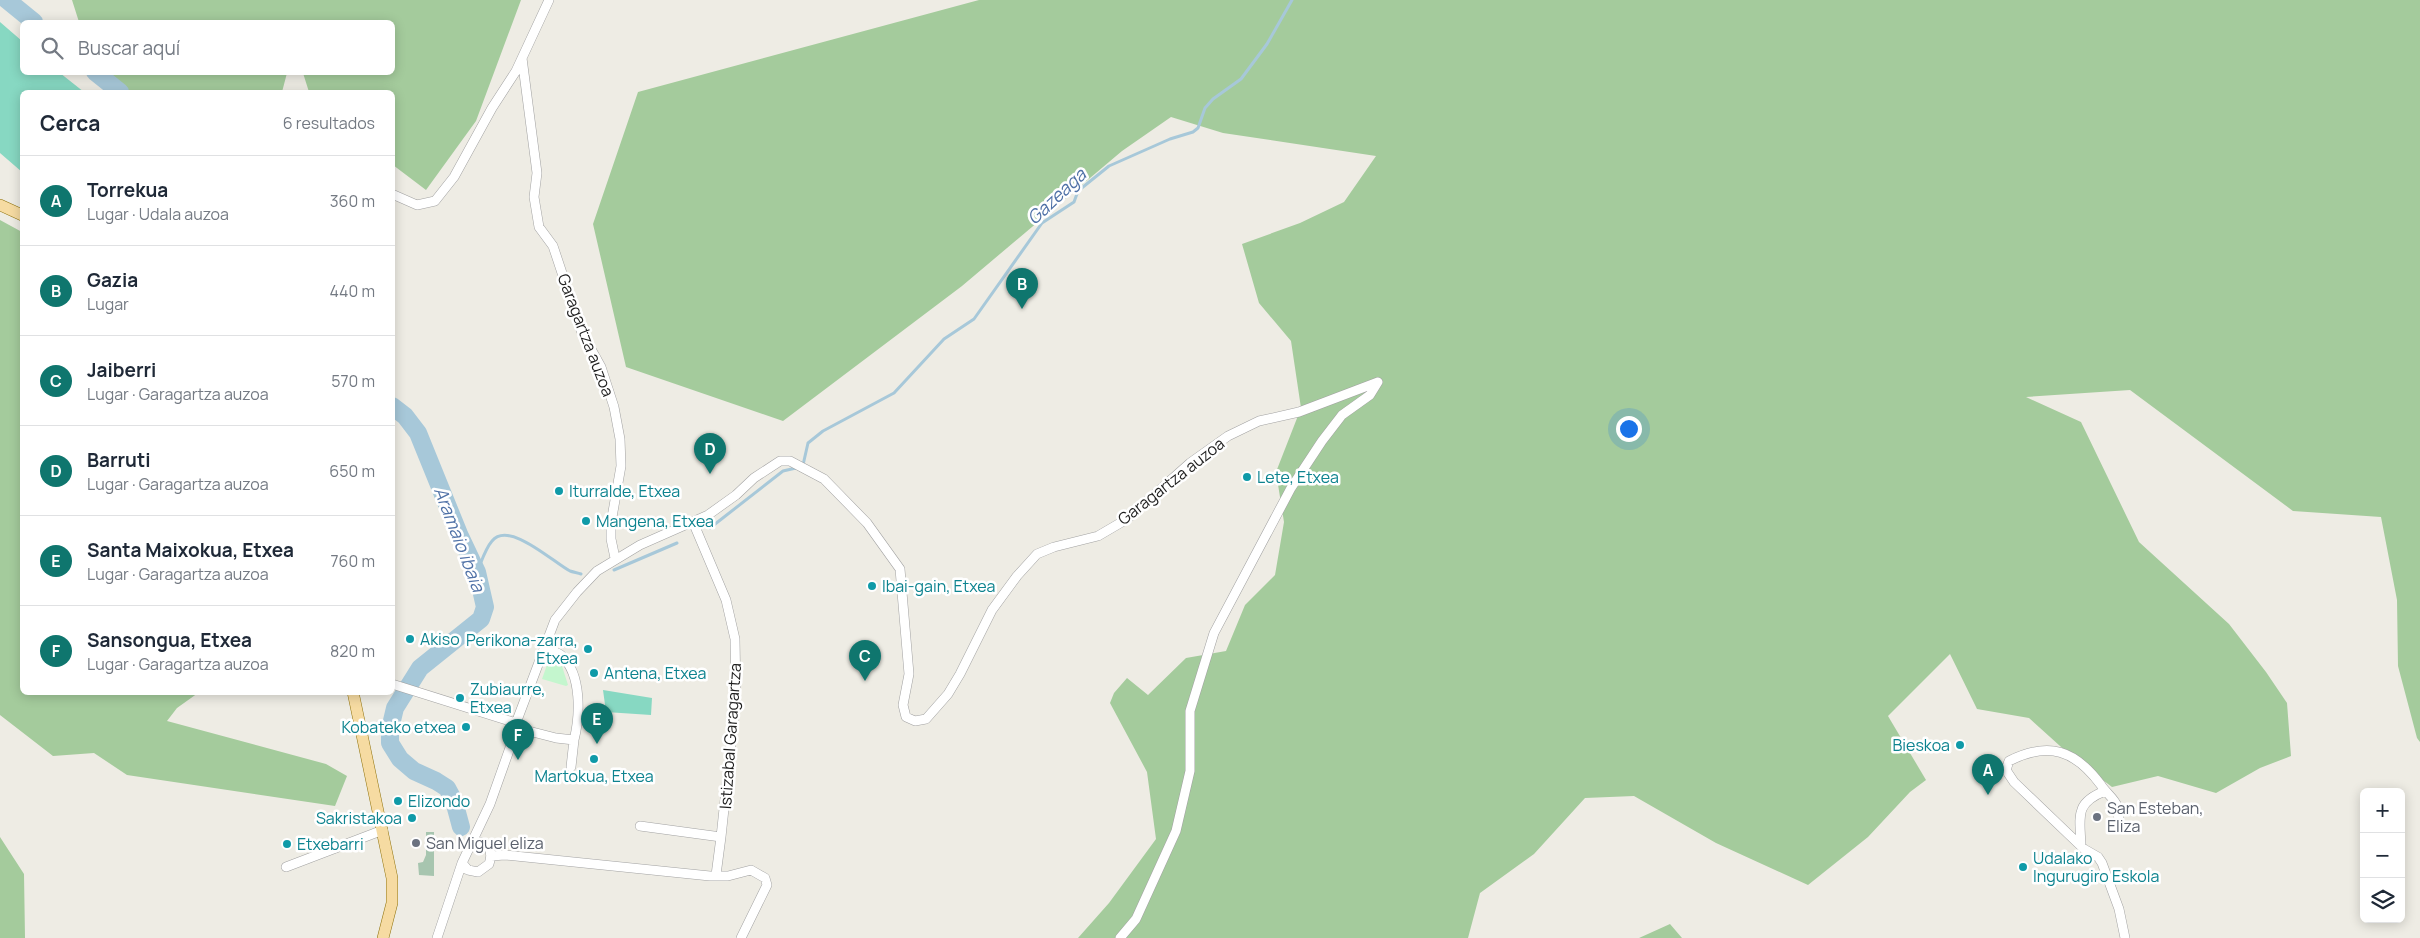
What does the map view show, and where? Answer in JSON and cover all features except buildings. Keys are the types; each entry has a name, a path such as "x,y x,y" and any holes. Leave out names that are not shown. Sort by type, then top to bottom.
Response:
{"main road":[{"path":"0,205 20,214"},
{"path":"354,695 392,878 392,895 388,922 383,938"}],"street":[{"path":"395,195 417,205 435,201 454,177 522,58 549,0"},
{"name":"Garagartza auzoa","path":"522,58 533,154 537,173 534,197 539,227 553,246 582,333 606,380 615,415 621,466 612,522 611,539 615,558"},
{"name":"Garagartza auzoa","path":"471,843 490,804 555,620 577,592 597,571 615,558 693,522 722,505 754,478 780,460 790,461 824,479 867,523 900,569 910,674 903,705 906,717 915,721 926,719 948,694 992,610 1017,576 1037,554 1054,547 1098,536 1127,519 1190,463 1236,432 1259,421 1299,412 1378,382 1370,395 1350,408 1333,424 1314,452 1291,488 1214,633 1190,711 1190,771 1180,816 1172,841 1136,919 1120,938"},
{"name":"Istizabal Garagartza","path":"693,522 726,600 735,640 736,696 716,876"},
{"path":"544,647 561,655 569,665 574,678 578,712 571,767"},
{"path":"395,685 556,738 574,740"},
{"path":"2119,822 2118,807 2084,765 2061,752 2035,751 2008,761 2006,770 2014,782 2081,846 2098,857 2102,863 2119,908 2125,938"},
{"path":"2081,846 2080,813 2082,805 2087,799 2105,791"},
{"path":"640,826 721,837"},
{"path":"286,867 382,830"},
{"path":"437,938 462,863 471,843 486,843 491,856 488,868 482,871 468,870 462,863"},
{"path":"491,856 505,855 716,876 728,876 751,870 766,878 767,885 740,938"}],"green space":[{"path":"72,0 521,0 476,121 426,190 395,167 395,90 308,90 304,75 395,75 395,20 78,20"},
{"path":"979,0 2420,0 2420,742 2417,738 2398,666 2397,600 2381,517 2293,511 2130,390 2026,397 2081,422 2139,542 2229,624 2266,672 2287,703 2291,756 2260,768 2216,793 2158,776 2112,787 2070,755 2029,718 1977,709 1950,654 1888,716 1926,780 1910,792 1868,837 1808,885 1716,843 1634,796 1585,798 1534,854 1480,893 1468,938 1078,938 1109,903 1156,839 1147,772 1110,703 1114,693 1127,678 1148,695 1186,658 1226,651 1245,605 1275,575 1284,522 1276,472 1301,408 1291,341 1259,303 1242,244 1300,223 1344,202 1376,156 1223,133 1171,117 1122,151 962,286 783,421 626,367 593,224 638,92"},
{"path":"0,22 20,39 20,75 63,75 81,90 20,90 20,170 0,153"},
{"path":"97,75 286,75 283,90 104,90 100,86"},
{"path":"0,220 20,231 20,695 195,695 177,708 167,721 326,764 347,776 335,806 127,775 94,753 53,756 0,715"},
{"path":"548,662 562,666 568,685 542,679"},
{"path":"603,690 652,698 651,715 606,712"},
{"path":"426,832 434,832 434,876 419,875 418,863 423,862 426,855"},
{"path":"0,837 24,874 25,938 0,938"},
{"path":"1670,924 1682,938 1639,938"}],"waterway":[{"name":"Aramaio ibaia","path":"7,0 32,20"},
{"name":"Gazeaga","path":"803,465 808,443 823,431 894,393 944,339 974,319 1042,223 1074,202 1078,191 1109,166 1170,139 1193,132 1198,128 1205,108 1213,99 1241,79 1267,44 1292,0"},
{"name":"Aramaio ibaia","path":"99,75 118,90"},
{"name":"Aramaio ibaia","path":"395,408 405,416 418,433 459,534 477,572 485,607 481,619 420,668 395,708 390,729 390,743 400,759 414,771 447,788 454,801 461,827"},
{"name":"Gazeaga","path":"710,528 783,471 796,468"},
{"name":"Gazeaga","path":"477,572 485,552 492,541 500,536 509,536 520,539 570,571 581,574"},
{"name":"Gazeaga","path":"614,570 677,543"}],"place":[{"name":"Gazia","path":"1022,309"},
{"name":"Barruti","path":"710,474"},
{"name":"Lete, Etxea","path":"1247,477"},
{"name":"Iturralde, Etxea","path":"559,491"},
{"name":"Mangena, Etxea","path":"586,521"},
{"name":"Ibai-gain, Etxea","path":"872,586"},
{"name":"Akiso","path":"410,639"},
{"name":"Perikona-zarra, Etxea","path":"588,649"},
{"name":"Antena, Etxea","path":"594,673"},
{"name":"Jaiberri","path":"865,681"},
{"name":"Zubiaurre, Etxea","path":"460,698"},
{"name":"Kobateko etxea","path":"466,727"},
{"name":"Santa Maixokua, Etxea","path":"597,744"},
{"name":"Bieskoa","path":"1960,745"},
{"name":"Martokua, Etxea","path":"594,759"},
{"name":"Sansongua, Etxea","path":"518,760"},
{"name":"Torrekua","path":"1988,795"},
{"name":"Elizondo","path":"398,801"},
{"name":"San Esteban, Eliza","path":"2097,817"},
{"name":"Sakristakoa","path":"412,818"},
{"name":"San Miguel eliza","path":"416,843"},
{"name":"Etxebarri","path":"287,844"},
{"name":"Udalako Ingurugiro Eskola","path":"2023,867"}]}
